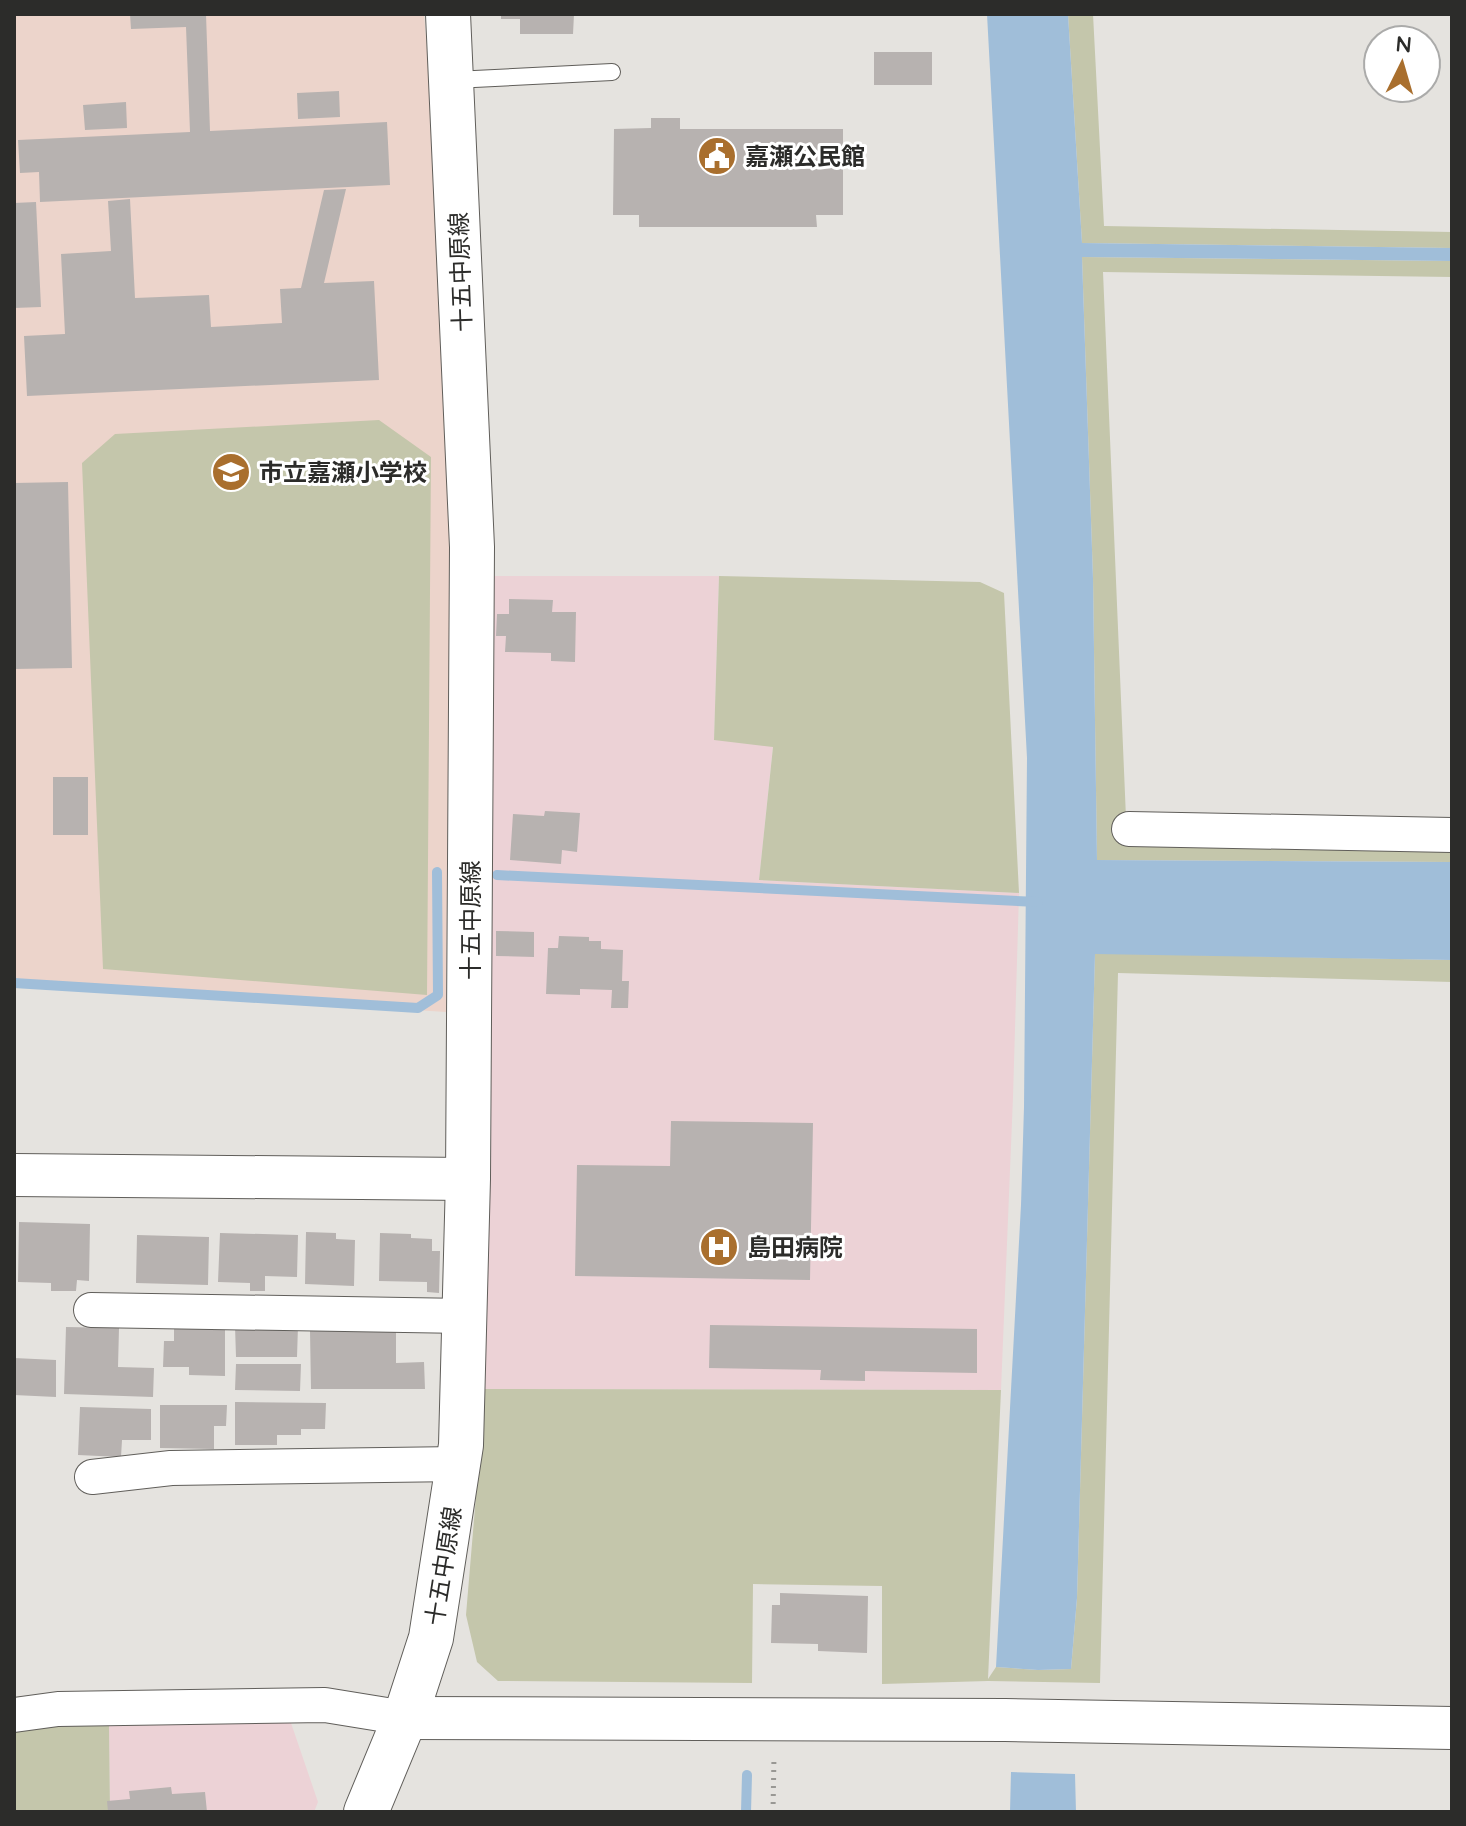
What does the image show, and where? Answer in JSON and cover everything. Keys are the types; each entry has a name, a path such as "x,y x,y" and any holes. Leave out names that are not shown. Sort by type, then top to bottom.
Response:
{"main road":[{"name":"十五中原線","path":"366,1812 405,1718 431,1638 459,1464 468,1179 472,547 448,14"}],"street":[{"path":"1129,829 1452,835"},
{"path":"14,1175 468,1179"},
{"path":"91,1310 465,1316"},
{"path":"92,1477 171,1468 459,1464"},
{"path":"14,1715 58,1709 325,1705 405,1718 1005,1720 1452,1728"}],"lane":[{"path":"452,80 612,72"}],"path":[{"path":"773,1812 774,1719"}],"shaded area":[{"name":"市立嘉瀬小学校","path":"14,14 424,14 443,241 448,397 450,547 446,1012 14,985"},
{"path":"491,576 719,576 714,739 773,746 759,880 1019,893 1001,1390 485,1389 491,1089"},
{"path":"290,1720 318,1802 314,1812 110,1812 109,1725"}],"green space":[{"path":"1068,14 1093,14 1104,226 1452,232 1452,248 1082,243"},
{"path":"1082,257 1452,261 1452,277 1103,272 1126,818 1452,822 1452,862 1097,860 1093,578"},
{"path":"379,420 431,457 427,995 103,969 82,463 115,434"},
{"path":"719,576 980,582 1004,593 1019,893 759,880 773,747 714,740"},
{"path":"1095,953 1452,960 1452,982 1118,973 1100,1683 988,1681 882,1684 882,1586 753,1584 752,1683 498,1681 477,1662 466,1615 485,1389 1001,1390 988,1679 996,1667 1071,1669 1077,1598"},
{"path":"109,1725 110,1812 14,1812 14,1727"}],"water":[{"path":"987,14 1068,14 1082,243 1452,248 1452,261 1082,257 1093,578 1097,860 1452,862 1452,960 1095,954 1077,1598 1071,1669 996,1667 1021,1205 1027,758"},
{"path":"1011,1772 1075,1774 1076,1812 1010,1812"}],"building":[{"path":"130,14 206,14 210,131 387,122 390,185 40,202 39,172 20,173 18,140 190,132 186,27 131,29"},
{"path":"501,14 574,14 573,34 520,34 520,19 501,19"},
{"path":"874,52 932,52 932,85 874,85"},
{"path":"339,91 340,117 298,119 297,93"},
{"path":"126,102 127,128 85,130 83,105"},
{"path":"651,118 680,118 680,129 843,129 843,215 816,215 817,227 639,227 639,215 613,215 614,129 651,128"},
{"path":"346,189 324,283 374,281 379,380 27,396 24,336 65,334 61,254 111,251 108,201 130,199 135,298 209,295 211,327 282,323 280,289 301,288 324,190"},
{"path":"36,202 41,307 14,308 14,203"},
{"path":"68,482 72,668 14,669 14,483"},
{"path":"509,599 553,600 552,612 576,612 575,662 551,661 551,653 505,652 506,636 496,636 497,614 509,614"},
{"path":"53,777 88,777 88,835 53,835"},
{"path":"545,811 580,813 577,852 562,850 561,864 510,860 513,814 544,816"},
{"path":"496,931 534,932 534,957 496,956"},
{"path":"559,936 589,937 589,941 601,941 601,949 623,950 622,981 629,981 628,1008 611,1008 612,990 580,989 580,995 546,994 548,948 558,948"},
{"path":"671,1121 813,1123 810,1280 575,1276 577,1165 670,1166"},
{"path":"19,1222 90,1224 89,1281 77,1280 76,1291 51,1291 51,1283 18,1282"},
{"path":"306,1232 336,1233 336,1239 355,1240 354,1286 305,1284"},
{"path":"220,1233 298,1235 297,1277 265,1276 265,1291 250,1291 250,1283 218,1282"},
{"path":"380,1233 411,1234 411,1238 432,1239 432,1251 440,1251 439,1293 427,1292 427,1282 379,1281"},
{"path":"137,1235 209,1237 208,1285 136,1283"},
{"path":"174,1325 225,1326 225,1376 189,1375 189,1367 163,1367 164,1341 174,1341"},
{"path":"710,1325 977,1329 977,1373 865,1371 865,1381 820,1380 821,1370 709,1368"},
{"path":"235,1326 298,1326 297,1357 236,1357"},
{"path":"66,1327 119,1328 118,1367 154,1368 153,1397 64,1394"},
{"path":"310,1331 396,1331 396,1363 424,1362 425,1389 311,1389"},
{"path":"14,1358 56,1360 56,1397 14,1395"},
{"path":"236,1364 301,1364 300,1391 235,1390"},
{"path":"235,1402 326,1403 325,1429 301,1429 301,1435 277,1435 277,1445 235,1445"},
{"path":"160,1405 227,1405 226,1426 214,1426 214,1449 160,1448"},
{"path":"80,1407 151,1409 151,1440 122,1440 121,1457 78,1455"},
{"path":"780,1593 868,1596 867,1653 818,1651 818,1644 771,1643 772,1605 780,1605"},
{"path":"171,1787 172,1794 205,1792 207,1812 108,1812 107,1801 130,1799 129,1791"}],"waterway":[{"path":"14,983 418,1008 438,995 437,872"},
{"path":"497,875 1038,902"},
{"path":"746,1812 747,1775"}],"place":[{"name":"嘉瀬公民館","path":"717,156"},
{"name":"市立嘉瀬小学校","path":"231,472"},
{"name":"島田病院","path":"719,1247"}]}
